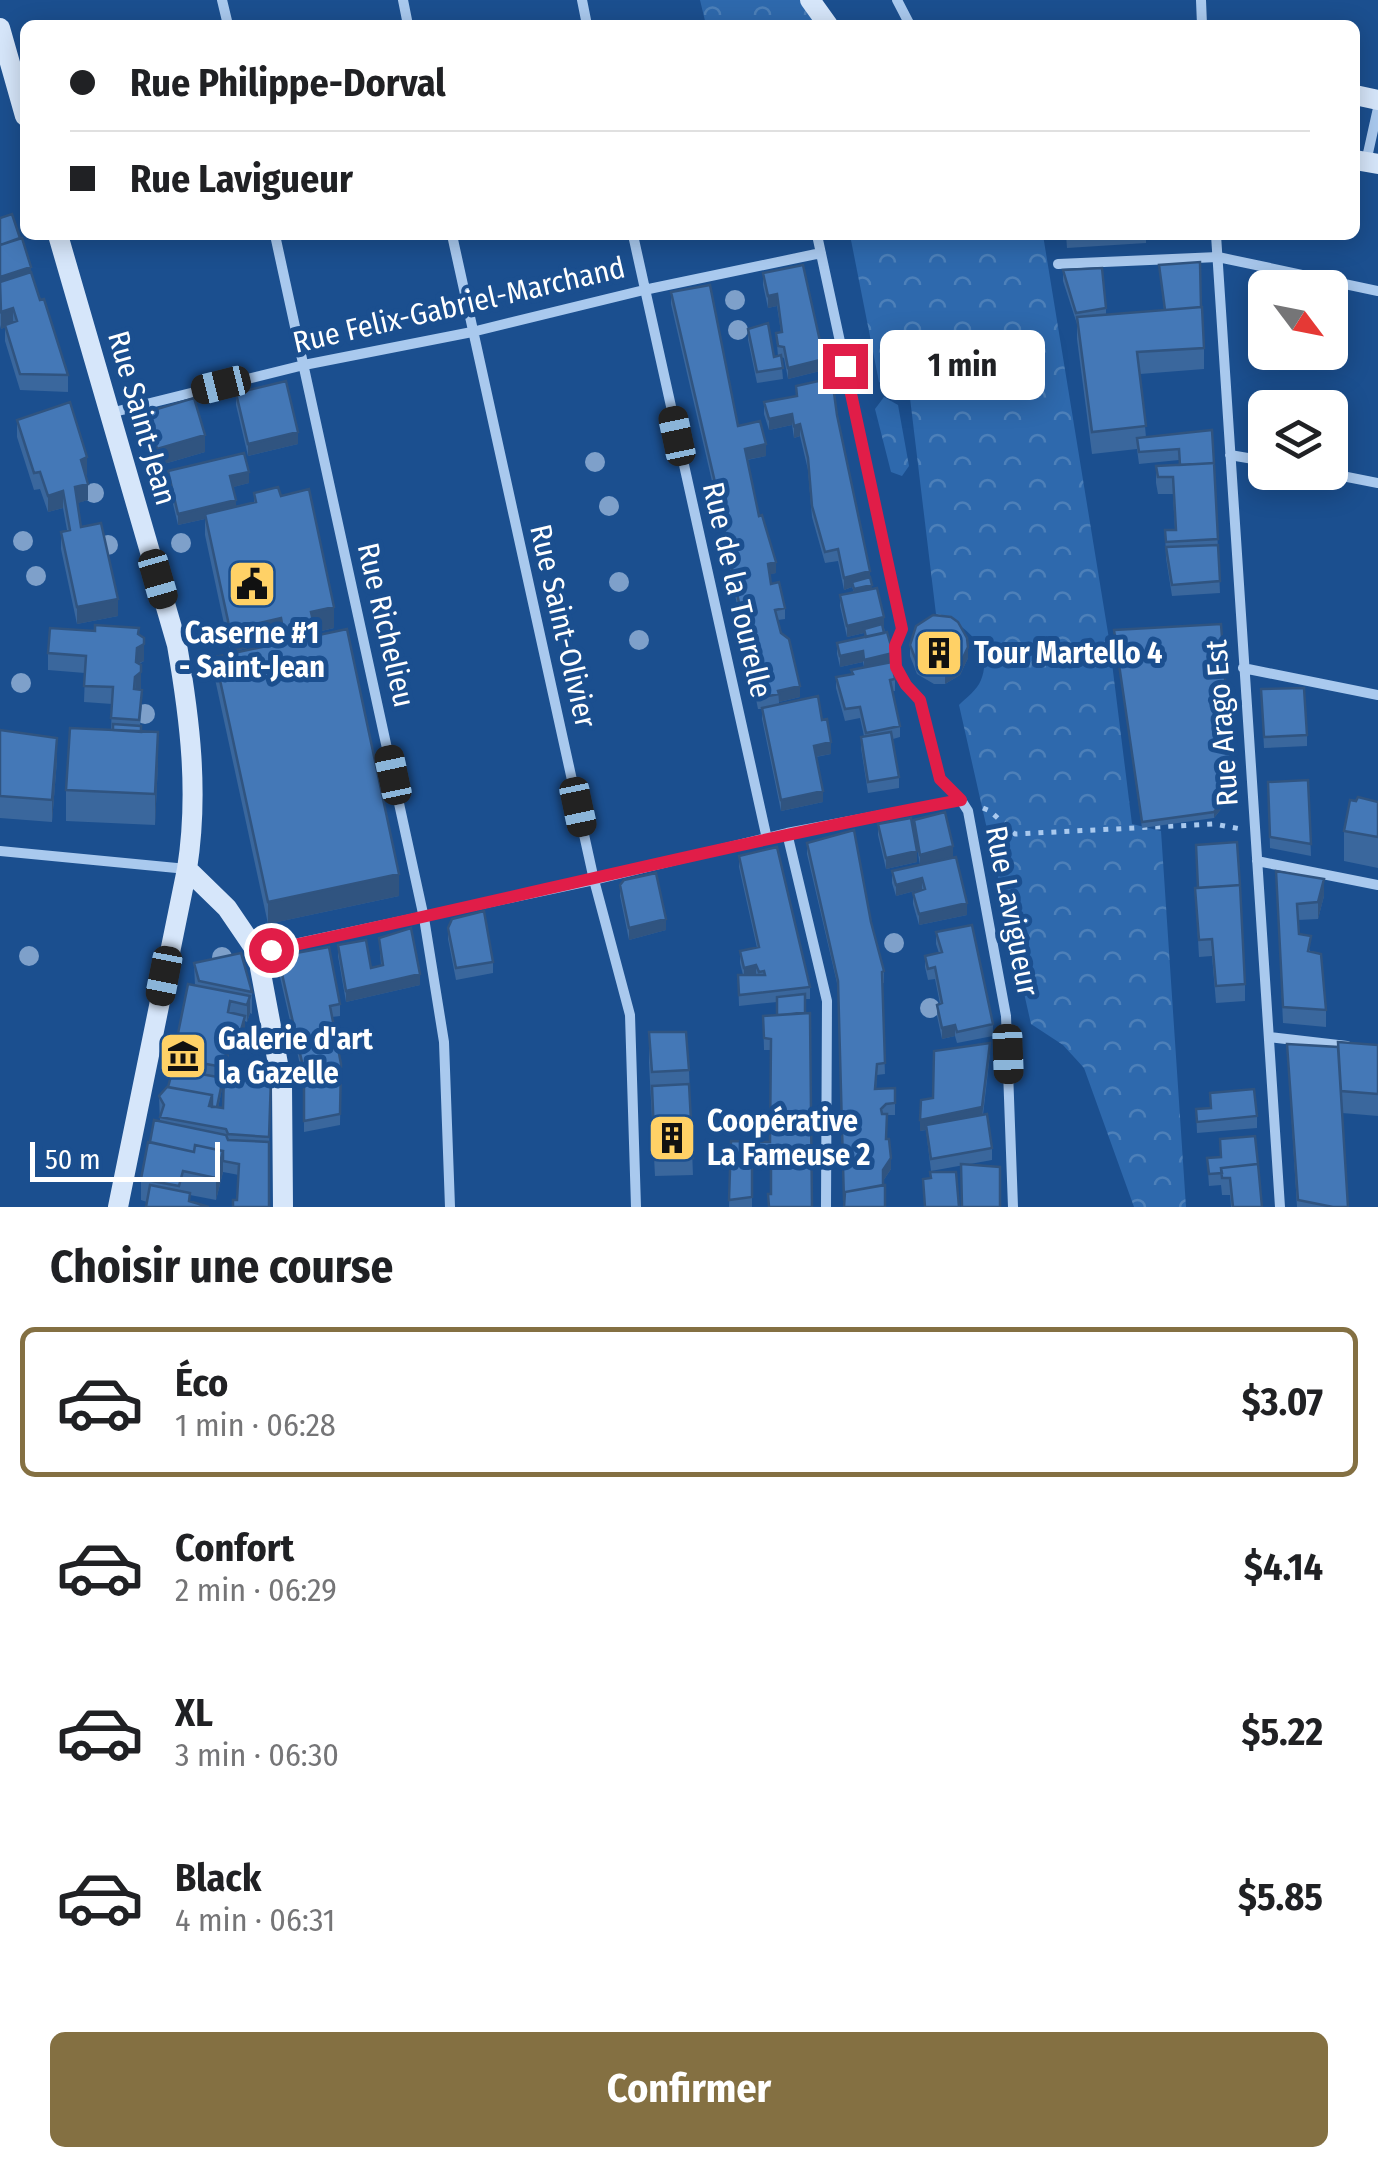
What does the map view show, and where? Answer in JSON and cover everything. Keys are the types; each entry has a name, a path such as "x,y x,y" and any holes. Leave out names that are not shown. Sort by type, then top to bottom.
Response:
{"main road":[{"path":"0,28 20,98"},
{"name":"Rue Saint-Jean","path":"59,240 180,663 193,769 194,824 187,868 118,1207"},
{"path":"187,868 227,908 257,952 282,1085 283,1207"}],"street":[{"path":"1366,162 1378,108"},
{"name":"Rue Richelieu","path":"276,240 424,918 444,1042 450,1207"},
{"name":"Rue Saint-Olivier","path":"453,240 594,880 630,1016 636,1207"},
{"name":"Rue de la Tourelle","path":"633,240 767,838"},
{"name":"Rue Lavigueur","path":"818,240 902,629 895,646 896,667 920,700 940,779 968,811 1006,1016 1012,1207"},
{"name":"Rue Arago Est","path":"1216,240 1280,1207"},
{"name":"Rue Felix-Gabriel-Marchand","path":"109,414 304,365 472,332 821,253"},
{"path":"1058,264 1218,257 1378,291"},
{"path":"1230,455 1248,459"},
{"path":"1348,477 1378,483"},
{"path":"1243,668 1378,695"},
{"path":"257,952 594,880 787,833 961,800"},
{"path":"787,833 828,1001 826,1207"},
{"path":"0,851 187,868"},
{"path":"1257,862 1378,885"},
{"path":"1269,1037 1360,1047"}],"path":[{"path":"961,800 990,811 1015,834 1214,824 1254,831"}],"green space":[{"path":"700,0 810,0 824,20 705,20"},
{"path":"851,240 1044,240 1109,639 1132,824 1161,831 1186,1207 1134,1207 1084,1068 1063,1045 1031,1024 959,705 979,684 983,657 966,630 936,614 910,398 879,382"},
{"path":"884,397 898,405 909,466 902,476 891,472 875,409"}],"building":[{"path":"12,214 20,238 0,245 0,218"},
{"path":"23,240 31,267 0,277 0,245"},
{"path":"1200,262 1201,307 1165,310 1159,265"},
{"path":"803,265 824,359 788,368 784,347 778,346 776,333 782,332 777,294 768,296 763,273"},
{"path":"1102,268 1106,308 1076,313 1063,270"},
{"path":"31,272 40,300 44,299 68,375 20,374 5,325 17,321 13,308 1,312 0,282"},
{"path":"710,285 738,426 760,421 766,444 745,449 759,516 762,515 776,562 768,564 771,584 779,582 785,608 775,610 781,633 789,639 800,686 758,698 714,478 671,292"},
{"path":"1202,307 1204,348 1137,352 1146,426 1092,432 1077,317"},
{"path":"768,323 774,357 781,355 783,368 757,372 748,329"},
{"path":"832,378 870,571 844,578 838,549 825,552 812,506 800,424 794,426 792,414 769,419 764,402 797,396 796,386"},
{"path":"286,381 298,432 248,444 236,393"},
{"path":"194,398 205,435 157,449 147,412"},
{"path":"70,402 87,457 81,460 88,484 75,487 81,527 101,523 118,599 77,607 61,532 70,530 63,491 48,496 40,472 34,473 17,420"},
{"path":"1212,430 1214,463 1180,465 1179,449 1139,452 1137,438"},
{"path":"244,453 249,472 230,476 236,500 178,514 168,471"},
{"path":"1214,463 1218,539 1166,542 1165,530 1176,530 1173,477 1158,477 1156,466"},
{"path":"278,487 281,496 309,489 334,607 311,612 313,621 283,629 281,618 230,630 205,514 256,502 254,493"},
{"path":"1218,545 1220,581 1172,585 1166,547"},
{"path":"870,577 872,585 854,589 852,582"},
{"path":"877,588 884,617 847,626 840,595"},
{"name":"Tour Martello 4","path":"933,615 951,617 967,638 968,647 960,664 945,672 934,672 917,663 910,645 916,626"},
{"path":"882,624 884,633 866,637 864,629"},
{"path":"1221,624 1233,788 1214,812 1142,822 1114,630"},
{"path":"95,625 139,628 138,634 144,638 144,644 137,648 136,662 141,665 141,672 135,677 134,689 142,690 139,720 111,718 113,687 84,686 86,656 48,653 50,628 95,631"},
{"path":"347,629 399,874 268,902 215,657"},
{"path":"887,632 893,653 864,660 863,651 840,656 837,643"},
{"path":"892,662 895,679 890,680 900,726 866,733 860,707 845,709 836,677"},
{"path":"1304,688 1307,735 1264,737 1261,689"},
{"path":"818,696 831,742 814,746 823,791 781,800 762,708"},
{"path":"113,724 141,726 141,732 113,730"},
{"path":"70,728 158,732 155,794 66,790"},
{"path":"0,730 57,738 52,800 0,796"},
{"path":"891,732 899,777 868,782 861,737"},
{"path":"1308,780 1311,844 1270,837 1268,782"},
{"path":"1358,797 1378,802 1378,837 1344,831 1350,800 1356,801"},
{"path":"945,812 953,846 920,855 914,820"},
{"path":"911,818 917,851 886,858 878,824"},
{"path":"854,830 884,971 885,1063 877,1064 875,1089 895,1088 895,1103 881,1109 882,1114 887,1114 886,1139 891,1158 883,1170 883,1185 845,1192 844,1201 838,981 807,843"},
{"path":"1237,842 1240,885 1198,888 1196,845"},
{"path":"777,847 810,987 739,995 738,975 765,975 756,965 744,968 740,951 759,947 739,856"},
{"path":"956,857 967,903 919,914 913,893 925,889 922,878 896,885 892,871"},
{"path":"1276,871 1324,879 1318,902 1297,904 1299,934 1311,936 1308,951 1321,954 1326,1010 1283,1007"},
{"path":"656,873 666,919 629,928 620,885 624,880"},
{"path":"1240,885 1245,984 1216,986 1212,939 1199,940 1195,888"},
{"path":"484,911 493,962 456,968 448,928 452,919"},
{"path":"972,925 993,1024 957,1032 955,1025 942,1028 935,967 928,969 925,956 942,952 936,932"},
{"path":"411,928 420,974 346,991 338,945 366,940 371,968 383,965 379,938"},
{"path":"329,947 340,1004 330,1006 341,1064 340,1114 304,1121 304,1071 280,965 285,955"},
{"path":"241,953 252,992 199,981 194,963"},
{"path":"188,984 250,996 247,1005 230,1001 228,1012 245,1016 241,1030 231,1028 223,1067 173,1058"},
{"path":"805,994 805,1013 777,1015 777,997"},
{"path":"810,1013 812,1207 769,1207 771,1157 752,1157 752,1197 729,1200 731,1141 770,1142 771,1039 764,1038 763,1016"},
{"path":"649,1032 686,1032 689,1070 652,1072"},
{"path":"1338,1042 1378,1045 1378,1094 1341,1091"},
{"path":"990,1043 982,1107 920,1120 921,1100 933,1098 934,1051"},
{"path":"1287,1044 1338,1047 1348,1207 1298,1200"},
{"path":"173,1069 223,1078 217,1107 212,1107 212,1095 168,1087"},
{"path":"224,1076 271,1078 269,1137 228,1134 226,1129 160,1117 164,1105 159,1096 167,1087 212,1095 209,1106 223,1108"},
{"name":"Coopérative La Fameuse 2","path":"689,1084 693,1158 655,1160 652,1086"},
{"path":"1254,1089 1257,1116 1197,1122 1196,1109 1211,1108 1210,1093"},
{"path":"987,1114 992,1148 931,1159 926,1125"},
{"path":"154,1120 226,1135 228,1140 269,1142 269,1207 233,1207 239,1164 223,1161 223,1151 195,1145 194,1152 150,1142"},
{"path":"1255,1136 1258,1164 1221,1168 1222,1173 1209,1174 1207,1158 1221,1157 1220,1139"},
{"path":"148,1142 194,1152 195,1145 223,1151 216,1178 183,1171 179,1186 141,1179"},
{"path":"961,1164 1000,1167 1000,1207 962,1207"},
{"path":"1258,1164 1262,1207 1233,1207 1230,1178 1222,1178 1221,1168"},
{"path":"930,1172 956,1172 959,1207 925,1207 923,1179 931,1178"},
{"path":"150,1185 190,1193 189,1201 209,1207 146,1207"},
{"path":"885,1185 885,1207 844,1207 845,1192"}],"place":[{"name":"Caserne #1 - Saint-Jean","path":"252,584"},
{"name":"Tour Martello 4","path":"939,653"},
{"name":"Galerie d'art la Gazelle","path":"183,1056"},
{"name":"Coopérative La Fameuse 2","path":"672,1138"}],"route":[{"path":"271,950 594,880 787,833 961,800 940,779 920,700 896,667 895,646 902,629 845,366"}]}
